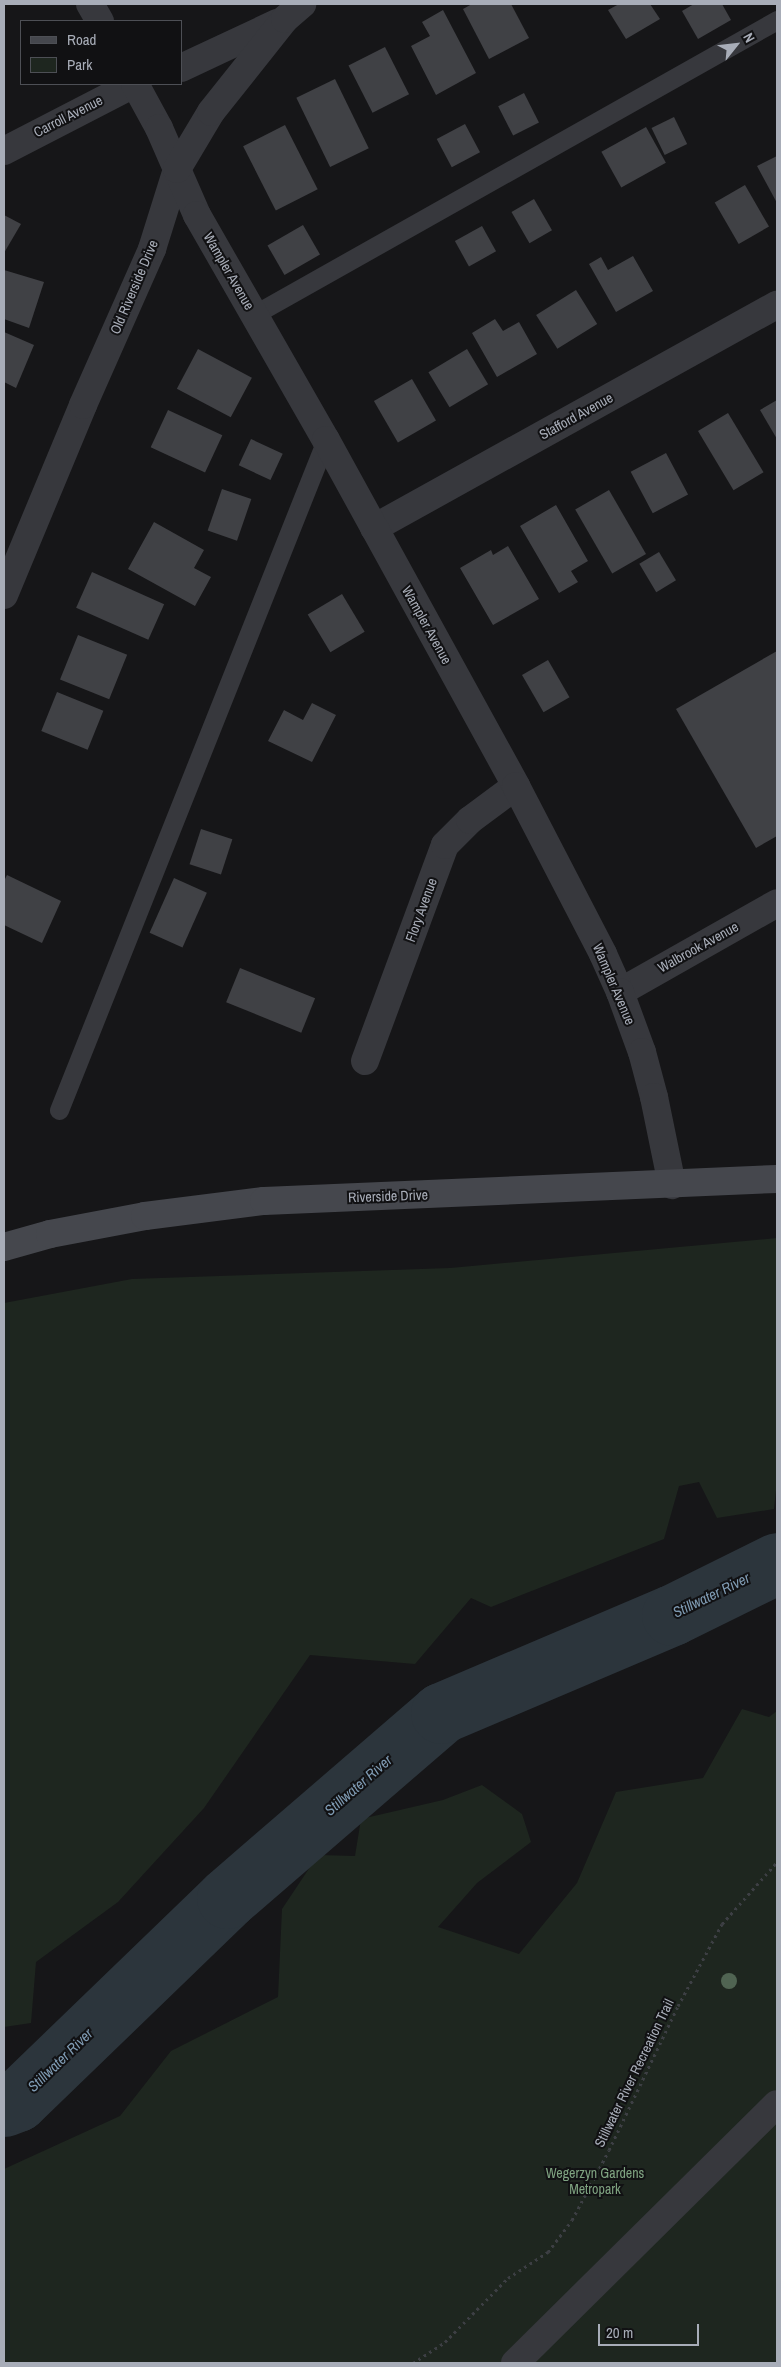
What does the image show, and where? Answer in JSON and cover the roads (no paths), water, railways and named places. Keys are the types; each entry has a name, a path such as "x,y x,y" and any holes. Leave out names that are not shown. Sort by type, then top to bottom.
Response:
{"main road":[{"name":"Riverside Drive","path":"4,1248 50,1234 145,1216 264,1201 777,1179"}],"street":[{"path":"90,4 99,20"},
{"path":"182,67 294,11"},
{"name":"Old Riverside Drive","path":"4,595 83,405 152,249 177,169 211,112 294,11"},
{"name":"Carroll Avenue","path":"4,151 132,85"},
{"name":"Wampler Avenue","path":"135,85 159,128 196,216 255,314 326,440 516,786 598,945 620,992 642,1052 654,1097 672,1185"},
{"name":"Stafford Avenue","path":"374,528 777,305"},
{"name":"Flory Avenue","path":"365,1061 445,845 470,820 516,786"},
{"name":"Walbrook Avenue","path":"620,992 777,903"},
{"path":"515,2363 777,2104"}],"lane":[{"path":"255,314 777,20"},
{"path":"59,1110 326,440"}],"waterway":[{"name":"Stillwater River","path":"4,2106 17,2101 227,1898 441,1713 672,1615 777,1563"}],"park label":[{"name":"Wegerzyn Gardens Metropark","path":"595,2182"}]}
